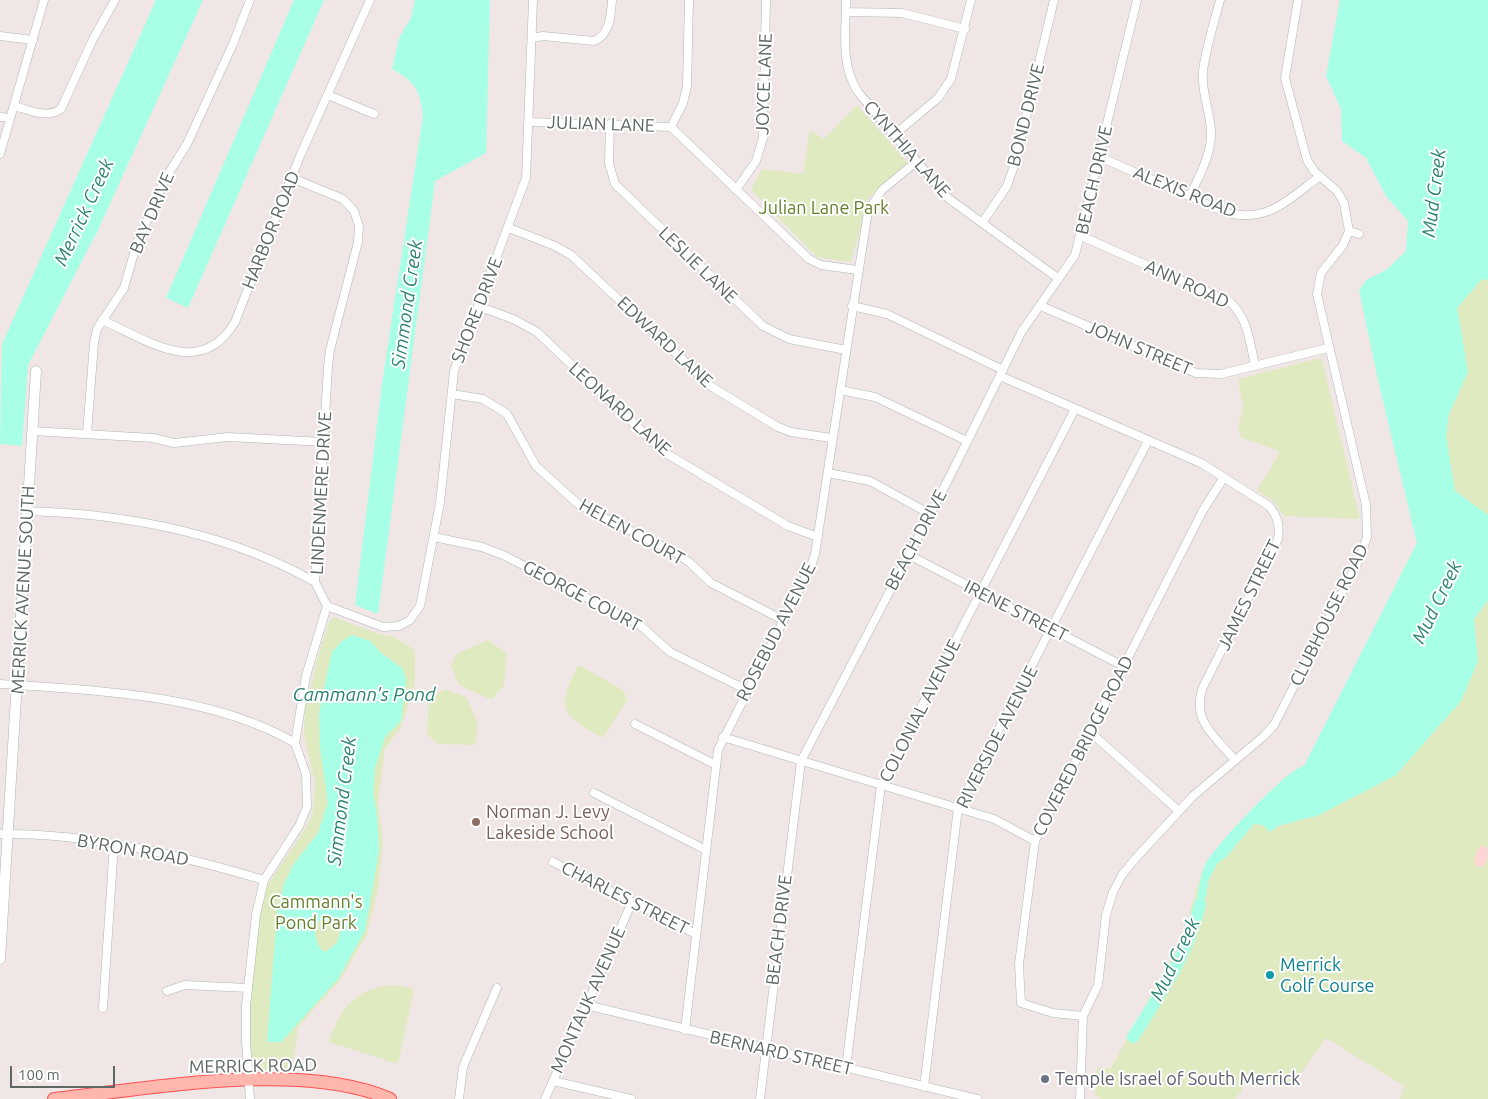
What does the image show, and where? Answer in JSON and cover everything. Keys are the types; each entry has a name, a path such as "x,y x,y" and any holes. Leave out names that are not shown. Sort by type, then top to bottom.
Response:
{"main road":[{"name":"MERRICK ROAD","path":"54,1099 129,1095 187,1084 249,1081 313,1081 343,1085 390,1099"}],"street":[{"path":"0,154 44,0"},
{"path":"14,106 46,114 54,113 61,109 93,39 115,0"},
{"name":"BAY DRIVE","path":"88,434 94,343 97,329 124,288 141,234 165,179 187,144 233,44 250,0"},
{"name":"HARBOR ROAD","path":"102,320 168,350 181,353 199,353 227,336 235,322 292,178 370,0"},
{"name":"SHORE DRIVE","path":"327,606 383,627 399,626 410,620 420,606 440,503 457,360 509,228 526,178 530,122 533,0"},
{"path":"532,38 543,36 594,41 601,38 608,30 612,0"},
{"path":"672,127 683,104 687,86 689,0"},
{"name":"JOYCE LANE","path":"736,190 756,161 763,138 766,0"},
{"name":"CYNTHIA LANE","path":"846,0 845,60 849,76 858,92 948,198 1059,279"},
{"path":"894,135 938,98 945,89 955,70 971,0"},
{"name":"BOND DRIVE","path":"982,223 1007,186 1015,163 1054,0"},
{"name":"BEACH DRIVE","path":"760,1099 801,760 909,555 1022,331 1075,255 1137,0"},
{"path":"1190,196 1207,156 1210,144 1210,124 1203,86 1203,71 1220,0"},
{"path":"1298,0 1284,78 1304,154 1310,165 1333,186 1341,197 1349,232 1359,234"},
{"path":"846,12 902,13 965,28"},
{"path":"0,36 32,40"},
{"path":"328,95 374,114"},
{"path":"0,117 10,118"},
{"name":"JULIAN LANE","path":"530,122 672,127 809,259 821,265 857,270"},
{"name":"LESLIE LANE","path":"610,124 609,163 616,184 747,312 767,328 789,339 846,350"},
{"name":"ALEXIS ROAD","path":"1100,157 1228,213 1252,216 1274,210 1320,176"},
{"name":"ROSEBUD AVENUE","path":"685,1030 718,750 811,566 818,537 857,270 866,219 871,203 882,190 916,162"},
{"name":"LINDENMERE DRIVE","path":"292,178 344,199 354,211 359,226 358,242 330,350 315,582 327,606"},
{"name":"EDWARD LANE","path":"509,228 555,246 571,255 712,387 778,427 791,432 831,438"},
{"name":"CLUBHOUSE ROAD","path":"1080,1099 1083,1016 1098,985 1106,915 1113,892 1127,870 1193,796 1264,736 1277,720 1359,560 1367,538 1366,505 1317,304 1318,284 1321,273 1343,245 1349,232"},
{"name":"ANN ROAD","path":"1081,236 1230,302 1238,308 1244,320 1255,366"},
{"name":"LEONARD LANE","path":"478,306 512,319 537,332 664,452 788,526 818,537"},
{"name":"JAMES STREET","path":"852,306 887,314 1075,409 1201,463 1268,506 1277,518 1280,528 1275,547 1198,699 1198,710 1203,723 1234,760"},
{"name":"JOHN STREET","path":"1041,306 1196,373 1221,374 1328,348"},
{"name":"MERRICK AVENUE SOUTH","path":"0,960 4,834 17,685 36,371"},
{"path":"840,390 875,397 967,441"},
{"name":"HELEN COURT","path":"452,394 483,399 507,414 516,427 525,449 536,466 579,505 676,553 689,562 711,583 784,620"},
{"name":"COLONIAL AVENUE","path":"846,1068 882,785 1075,409"},
{"path":"32,431 153,438 174,443 228,436 324,442"},
{"name":"RIVERSIDE AVENUE","path":"924,1087 958,808 1148,441"},
{"path":"828,472 870,481 930,514"},
{"name":"COVERED BRIDGE ROAD","path":"1083,1016 1053,1013 1021,1003 1019,964 1035,841 1202,512 1224,477"},
{"path":"28,511 68,512 120,518 202,535 286,566 315,582"},
{"name":"GEORGE COURT","path":"434,537 482,547 503,556 640,625 670,652 747,690"},
{"name":"IRENE STREET","path":"909,555 1123,666"},
{"path":"250,1099 246,1041 248,988 256,915 264,880 299,826 306,807 306,774 295,743 306,676 327,606"},
{"path":"0,684 97,690 160,699 220,713 258,726 295,743"},
{"path":"635,724 716,765"},
{"path":"1090,732 1179,811"},
{"path":"723,737 1004,823 1035,841"},
{"path":"594,793 706,850"},
{"name":"BYRON ROAD","path":"4,834 114,844 179,856 264,880"},
{"path":"103,1008 114,844"},
{"name":"CHARLES STREET","path":"553,862 696,934"},
{"name":"MONTAUK AVENUE","path":"545,1099 632,902"},
{"path":"167,991 185,985 248,988"},
{"path":"460,1099 463,1067 497,988"},
{"name":"BERNARD STREET","path":"586,1005 766,1050 977,1099"},
{"path":"553,1081 631,1099"}],"green space":[{"name":"Julian Lane Park","path":"857,105 908,163 868,198 851,262 817,257 751,190 762,169 803,174 810,130 824,139"},
{"path":"1482,279 1488,280 1488,515 1455,491 1446,436 1449,414 1468,372 1457,308"},
{"path":"1320,358 1360,519 1284,516 1275,502 1257,490 1279,454 1277,450 1241,438 1238,428 1243,409 1238,379"},
{"name":"Merrick Golf Course","path":"1488,600 1488,1099 1400,1099 1404,1086 1326,1038 1293,1085 1250,1078 1235,1099 1102,1099 1095,1095 1097,1068 1111,1068 1188,928 1189,914 1201,875 1195,910 1197,919 1206,895 1208,881 1217,864 1226,857 1254,824 1263,825 1270,832 1278,826 1319,815 1478,661 1474,619"},
{"name":"Cammann's Pond","path":"334,617 381,635 393,636 415,650 415,684 401,727 385,749 378,801 383,843 378,889 367,934 340,980 298,1027 292,1071 249,1070 247,1007 262,893 302,834 313,814 315,783 304,734 305,710 318,657 329,622"},
{"path":"488,640 507,654 504,685 492,700 459,685 451,666 456,654"},
{"path":"579,665 623,690 627,700 603,738 578,723 566,709 566,692"},
{"path":"446,689 466,697 478,723 475,745 438,744 427,734 429,698"},
{"path":"395,985 414,989 398,1064 329,1042 338,1019 344,1010 360,995 370,990"}],"sand":[{"path":"1484,845 1488,849 1487,860 1483,866 1478,867 1474,861 1479,848"}],"water":[{"name":"Merrick Creek","path":"156,0 203,0 98,230 28,365 22,446 0,444 2,344"},
{"path":"294,0 324,0 188,308 166,298"},
{"name":"Simmond Creek","path":"415,0 490,0 486,153 435,181 378,614 355,605 382,384 423,116 420,99 415,87 406,78 392,69 399,38 411,18"},
{"path":"1340,0 1488,0 1488,280 1482,279 1457,308 1468,372 1449,414 1446,436 1455,491 1488,515 1488,600 1474,619 1478,661 1461,701 1396,775 1319,815 1278,826 1270,832 1263,825 1254,824 1226,857 1217,864 1208,881 1206,895 1197,920 1198,891 1206,863 1223,841 1268,793 1296,770 1304,766 1417,543 1378,380 1359,290 1366,280 1386,270 1406,251 1408,221 1386,196 1366,158 1342,141 1341,109 1326,76"},
{"name":"Cammann's Pond","path":"352,635 370,641 381,653 402,668 406,680 401,721 385,737 375,768 373,793 377,814 379,851 365,931 338,979 281,1042 267,1042 277,913 284,884 293,865 318,833 328,802 320,747 319,714 332,652 342,641","holes":["320,920 342,925 337,943 325,952 319,946 316,937 315,932 318,923"]}],"waterway":[{"name":"Mud Creek","path":"1133,1037 1181,956 1189,939 1200,904"}],"place":[{"name":"Norman J. Levy Lakeside School","path":"476,822"},
{"name":"Merrick Golf Course","path":"1270,975"},
{"name":"Temple Israel of South Merrick","path":"1045,1079"}],"park label":[{"name":"Cammann's Pond Park","path":"316,912"}]}
